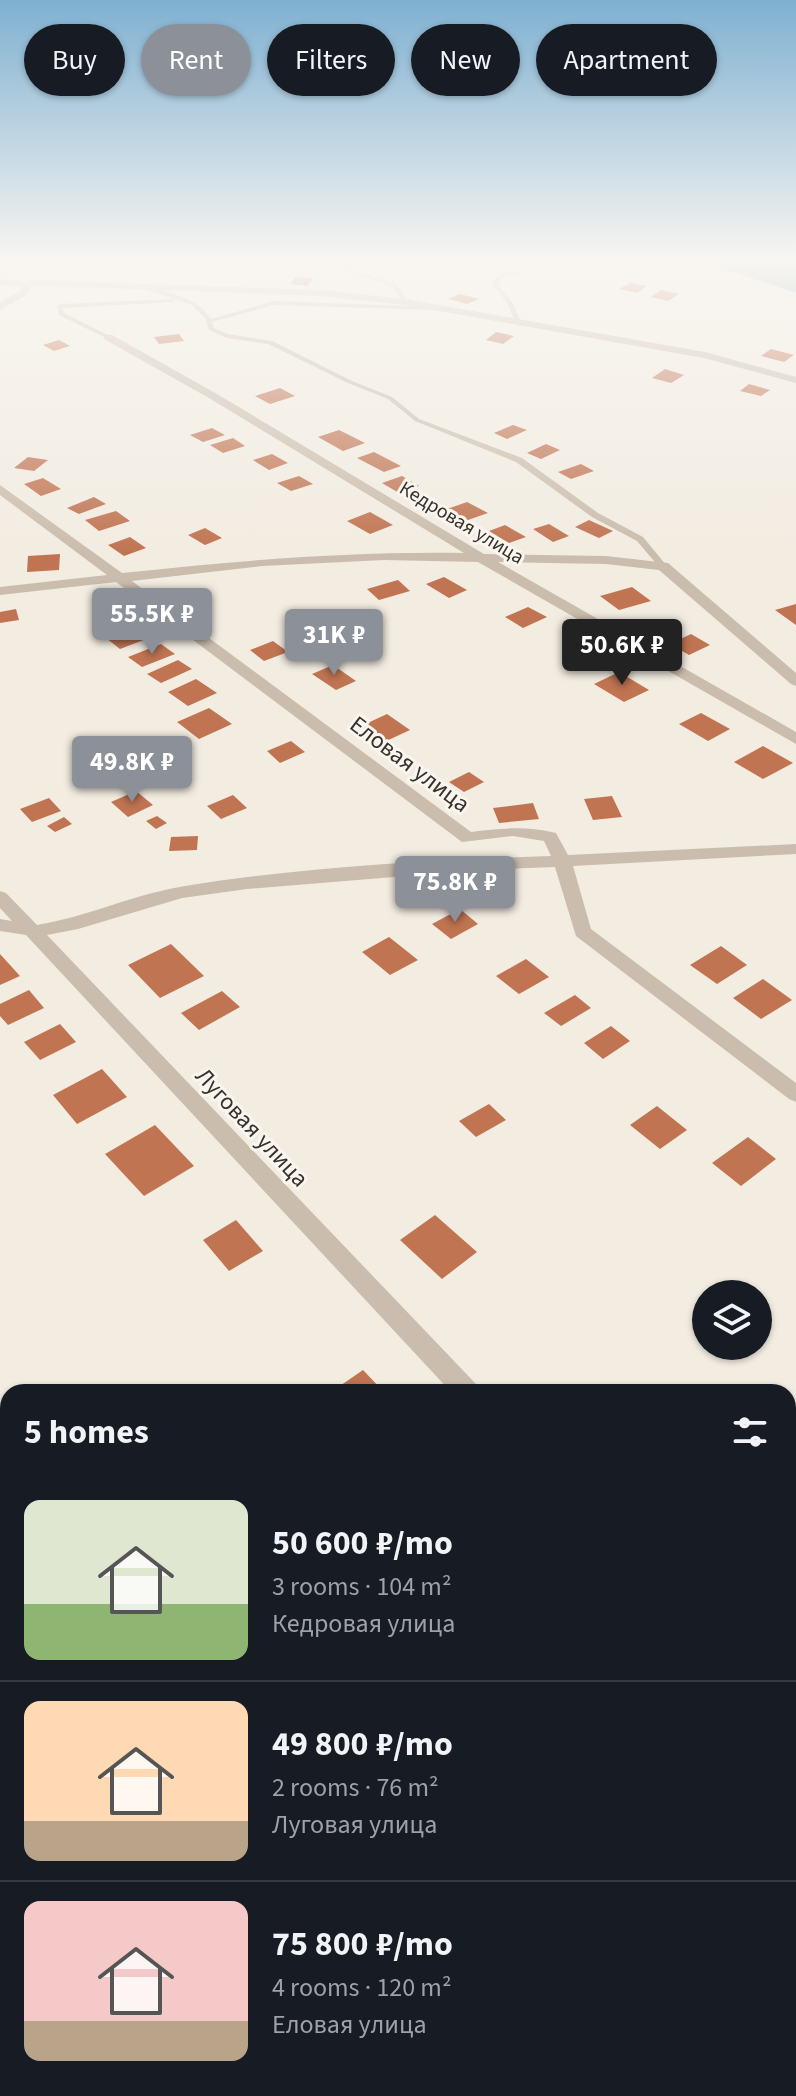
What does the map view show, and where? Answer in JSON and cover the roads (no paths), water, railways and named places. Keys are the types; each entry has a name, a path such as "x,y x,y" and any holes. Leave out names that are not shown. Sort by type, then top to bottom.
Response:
{"street":[{"name":"Кедровая улица","path":"144,358 483,559 796,739"},
{"path":"715,358 796,380"},
{"name":"Еловая улица","path":"0,489 468,838 513,831 550,837 562,860 583,932 796,1094"},
{"path":"0,591 277,561 384,556 606,560 663,566 796,681"},
{"path":"468,838 479,864"},
{"path":"0,925 35,931 72,925 181,892 247,883 479,864 707,856 796,849"},
{"name":"Луговая улица","path":"0,897 460,1384"}],"lane":[{"path":"302,358 390,398 417,420 519,460 595,515 640,539 663,566"}]}
